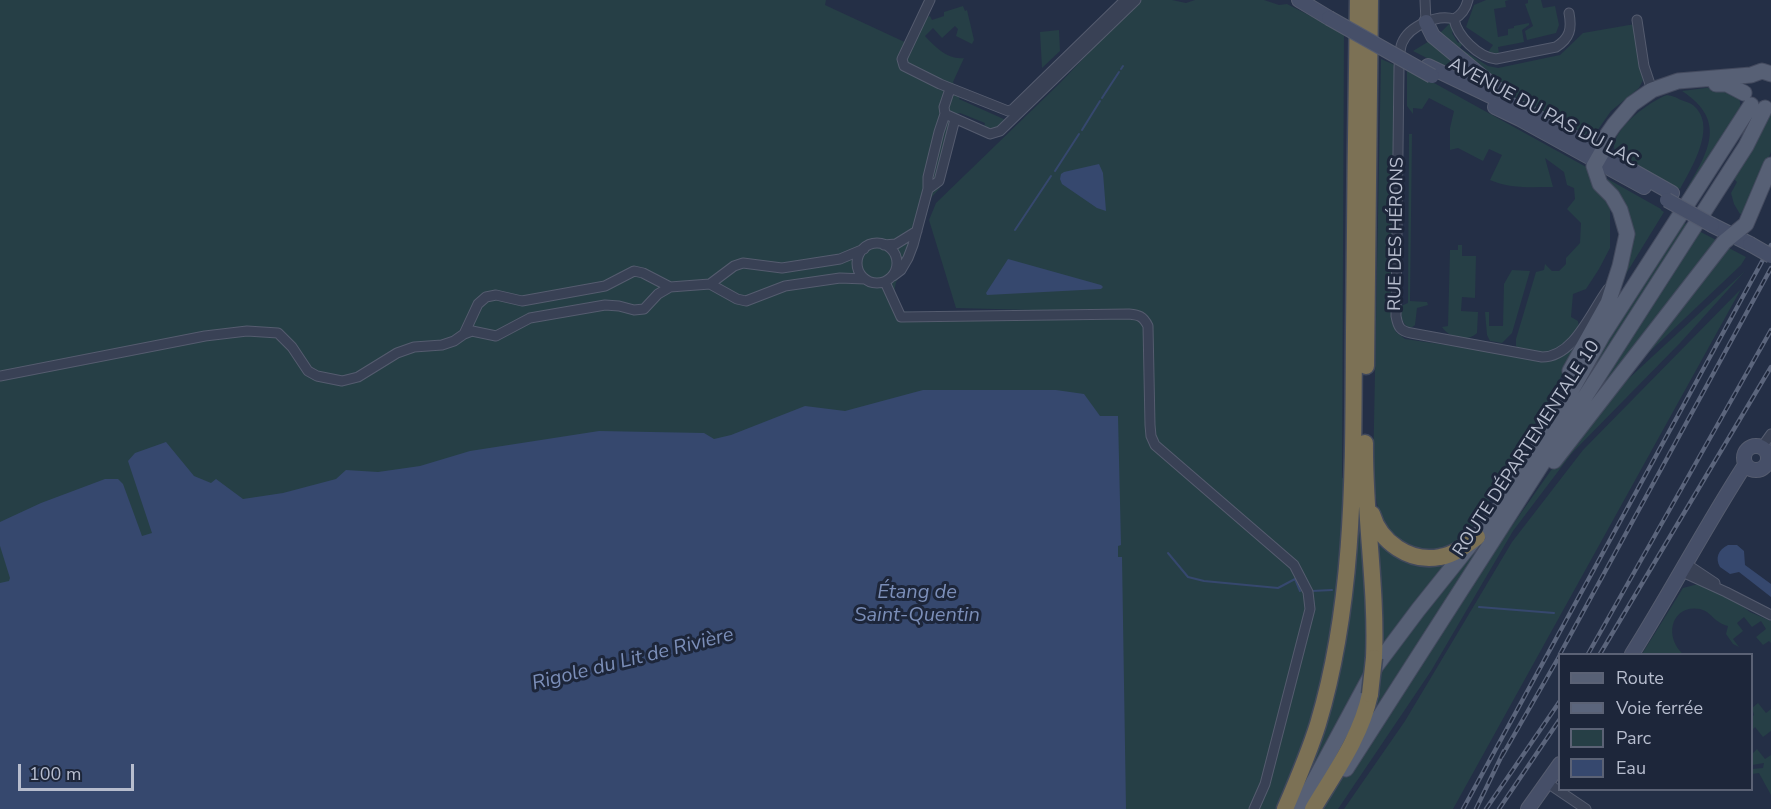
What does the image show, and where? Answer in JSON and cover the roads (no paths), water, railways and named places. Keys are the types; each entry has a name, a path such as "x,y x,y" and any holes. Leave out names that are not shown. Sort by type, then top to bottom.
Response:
{"highway":[{"path":"1285,809 1308,754 1327,689 1341,618 1349,549 1353,452 1358,0"},
{"path":"1313,809 1358,734 1370,694 1374,658 1374,615 1365,491 1371,0"},
{"path":"1365,491 1374,522 1381,533 1392,544 1408,553 1426,558 1442,557 1458,550 1477,537"}],"main road":[{"name":"AVENUE DU PAS DU LAC","path":"1299,0 1430,71 1499,105 1520,119 1599,156 1736,233 1771,247"},
{"name":"AVENUE DU PAS DU LAC","path":"1310,0 1329,15"},
{"path":"1426,22 1433,36 1497,90 1499,105"},
{"path":"1508,506 1510,481 1522,464 1594,325 1608,303 1625,248 1626,228 1617,204 1596,176 1594,166 1605,138 1632,104 1652,90 1678,81 1764,71"},
{"name":"ROUTE DÉPARTEMENTALE 10","path":"1318,809 1349,763 1508,506 1746,147 1758,103 1745,83 1764,71"},
{"path":"1599,156 1612,143 1620,128 1633,113 1652,98 1682,86 1727,84 1758,103"},
{"path":"1299,809 1376,666 1477,537 1508,506 1525,501 1660,322 1724,242 1736,233 1749,218 1771,165"},
{"name":"AVENUE DU PAS DU LAC","path":"1752,241 1771,256"},
{"path":"1633,653 1685,569 1761,463"},
{"path":"1528,809 1552,781"},
{"path":"1534,809 1552,781"}],"street":[{"path":"930,0 902,59 904,66 1004,111 1013,109 1125,0"},
{"path":"945,114 990,134 1000,131 1136,0"},
{"path":"1425,0 1426,22 1431,19 1448,17 1454,19"},
{"path":"1454,19 1464,11 1468,0"},
{"path":"1454,19 1460,36 1488,58 1496,59 1556,47 1564,42 1572,27 1569,13"},
{"path":"1637,20 1644,66 1652,90"},
{"name":"RUE DES HÉRONS","path":"1426,22 1407,35 1401,44 1396,316 1398,326 1403,331 1411,333 1552,357 1562,353 1571,344 1615,279"},
{"path":"464,334 478,304 486,297 496,295 522,301 605,286 634,271 670,286 710,284 737,299 746,301 784,286 840,278 865,279 875,283 889,279 901,270 909,258 928,189 932,159 945,114 944,107 951,88"},
{"path":"928,189 939,182 955,118"},
{"path":"932,159 937,165 945,162"},
{"path":"710,284 734,266 743,263 782,268 840,260 873,244 896,244 917,231"},
{"path":"884,245 894,252 896,258 897,264 889,279 895,306 901,317 1138,315 1144,318 1148,326 1150,425 1155,445 1294,565 1303,578 1308,592 1310,609 1265,784 1254,809"},
{"path":"864,249 858,261 860,274 865,279"},
{"path":"0,376 183,340 247,331 278,333 292,346 308,370 317,376 342,381 358,377 398,353 414,347 442,345 472,331 495,336 530,318 605,305 634,310 644,309 658,294 670,286"},
{"path":"472,315 475,325 483,333"},
{"path":"1761,463 1771,434"},
{"path":"1685,569 1771,615"},
{"path":"1564,791 1586,809"}],"water":[{"path":"1099,164 1103,173 1106,211 1097,208 1062,184 1060,179 1064,172"},
{"path":"1008,259 1103,287 1101,289 987,295 986,293"},
{"name":"Étang de Saint-Quentin","path":"923,390 1056,390 1084,394 1100,416 1118,416 1121,545 1118,546 1118,557 1122,557 1126,809 0,809 0,583 9,581 10,578 0,546 0,522 41,503 105,479 118,479 123,484 142,536 152,533 128,461 135,453 166,442 194,476 211,483 216,479 243,499 283,493 336,479 346,470 378,472 420,466 470,451 599,431 704,433 714,439 731,435 805,406 845,411"},
{"path":"1728,545 1737,545 1744,551 1745,565 1771,584 1771,597 1739,572 1730,574 1720,567 1718,554"}],"waterway":[{"path":"1102,98 1119,72"},
{"path":"1082,130 1100,101"},
{"path":"1055,171 1079,134"},
{"path":"1015,230 1051,176"},
{"path":"1168,553 1188,577 1204,581 1278,588 1295,579 1300,591"},
{"path":"1312,591 1332,590"},
{"path":"1479,607 1554,613"}],"railway":[{"path":"1463,809 1771,245"},
{"path":"1561,653 1771,268"},
{"path":"1589,653 1771,330"},
{"path":"1601,653 1771,367"},
{"path":"1502,756 1558,658"},
{"path":"1486,809 1558,704"},
{"path":"1499,809 1558,722"},
{"path":"1476,809 1504,751"}],"water label":[{"name":"Rigole du Lit de Rivière","path":"633,660"}]}
